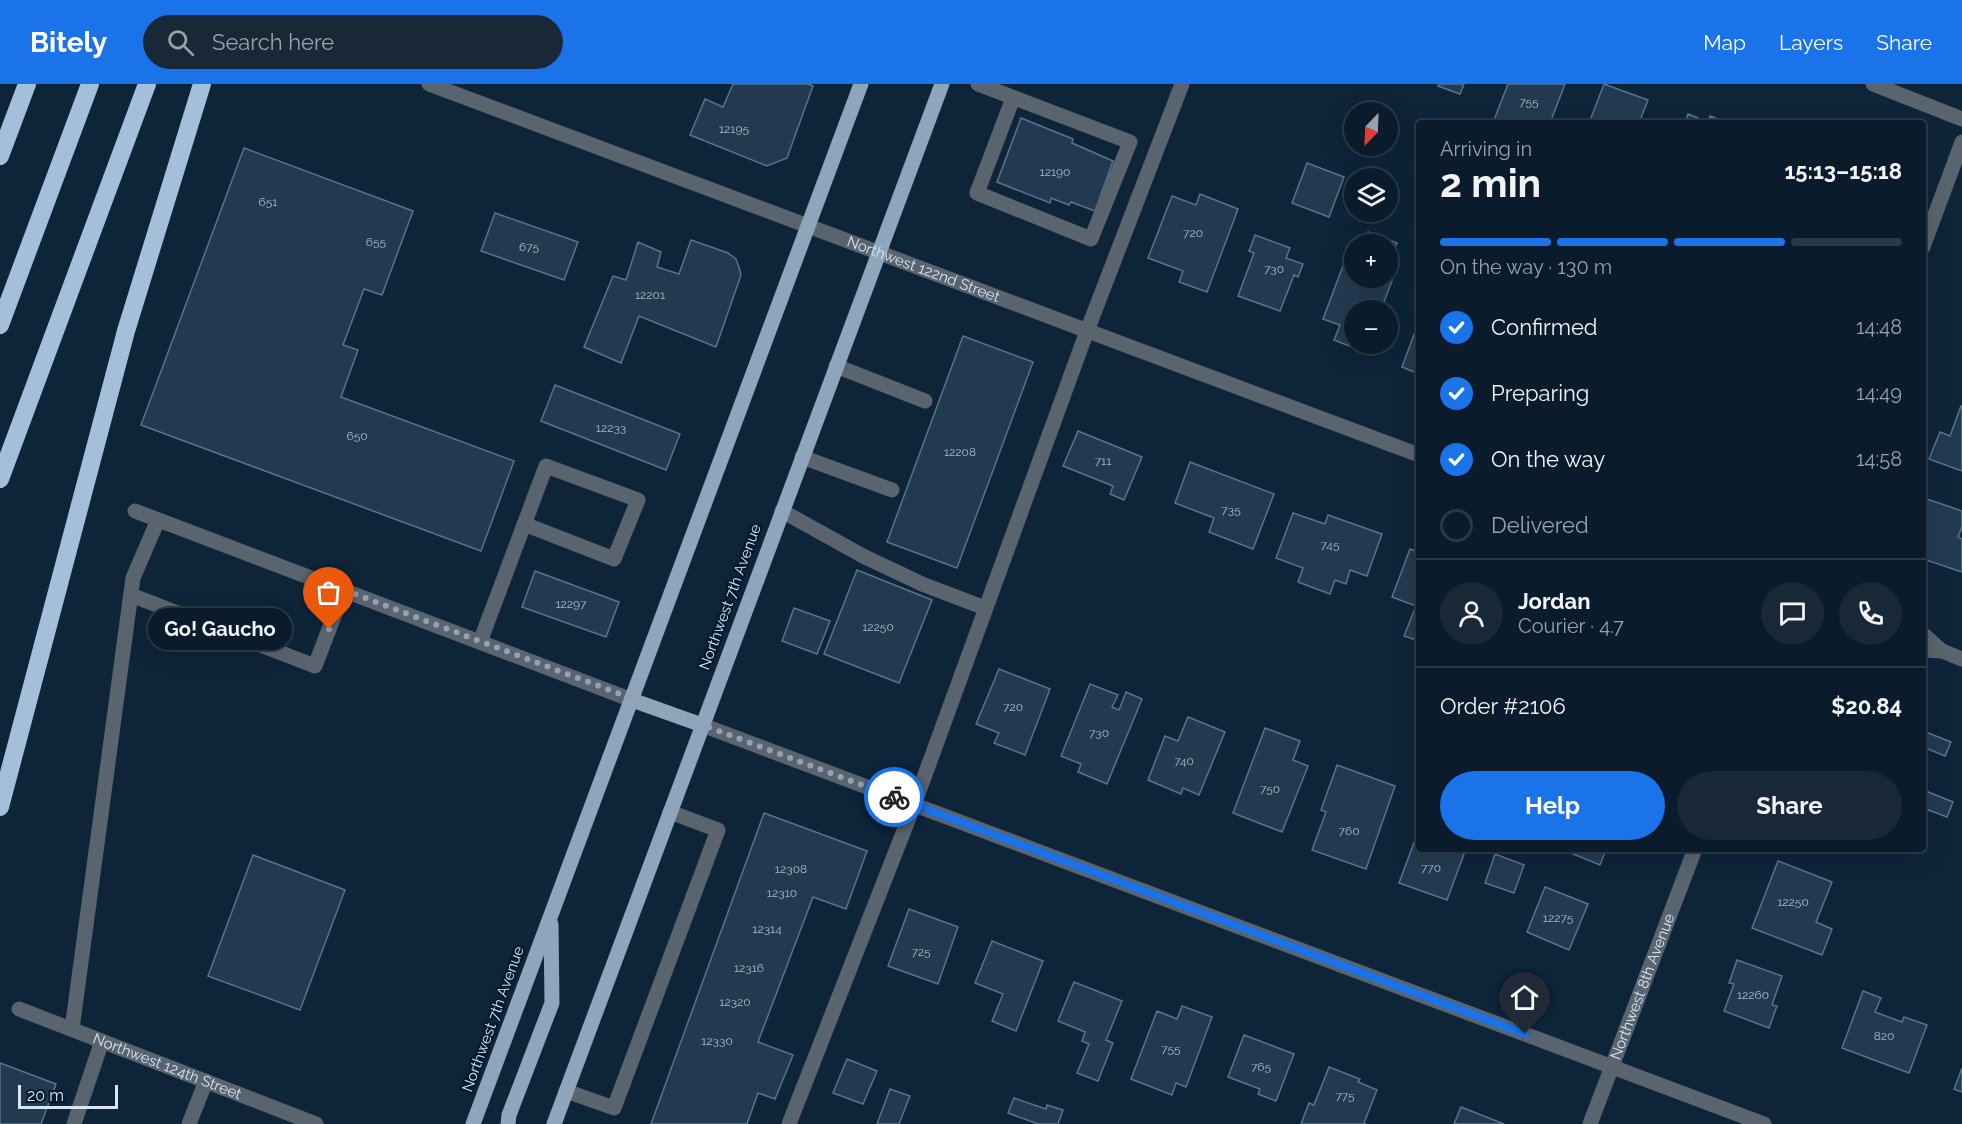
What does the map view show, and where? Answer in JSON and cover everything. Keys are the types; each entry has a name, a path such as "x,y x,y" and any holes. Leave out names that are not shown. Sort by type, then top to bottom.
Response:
{"highway":[{"path":"0,156 27,84"},
{"path":"0,325 90,84"},
{"path":"0,479 147,84"},
{"path":"0,807 126,331 202,84"}],"main road":[{"name":"Northwest 7th Avenue","path":"473,1124 861,84"},
{"name":"Northwest 7th Avenue","path":"554,1124 942,84"},
{"path":"632,700 702,725"},
{"path":"508,1124 508,1115 552,1003 551,915"}],"street":[{"name":"Northwest 122nd Street","path":"429,84 1416,454"},
{"path":"978,84 1130,142 1091,239 977,193 1014,98"},
{"path":"789,1124 914,805 1087,331 1182,84"},
{"path":"1873,84 1962,118"},
{"path":"1926,239 1962,142"},
{"path":"836,366 925,401"},
{"path":"802,457 892,490"},
{"path":"480,642 524,524 546,466 638,500 614,559 524,524"},
{"path":"135,511 632,700"},
{"path":"782,511 863,556 922,584 986,608"},
{"path":"72,1029 133,578 158,520"},
{"path":"131,595 315,666 344,590"},
{"path":"1926,636 1942,651"},
{"path":"1926,650 1942,651 1962,659"},
{"path":"702,725 1764,1124"},
{"path":"566,1091 614,1108 714,841 718,830 670,812"},
{"name":"Northwest 8th Avenue","path":"1590,1124 1694,852"},
{"name":"Northwest 124th Street","path":"19,1008 316,1124"},
{"path":"74,1124 102,1041"},
{"path":"189,1124 206,1081"}],"building":[{"path":"733,84 808,84 813,86 787,158 767,166 690,135 705,99 723,107"},
{"path":"1439,84 1464,84 1460,94 1438,86"},
{"path":"1508,84 1565,84 1551,120 1494,120"},
{"path":"1604,84 1648,100 1640,120 1590,120"},
{"path":"1688,114 1703,120 1686,120"},
{"path":"1710,116 1721,120 1709,120"},
{"path":"1021,118 1073,139 1072,143 1113,161 1095,211 1071,202 1069,205 1051,198 1050,203 997,182"},
{"path":"244,148 413,211 382,295 364,289 343,345 358,350 341,397 514,461 481,551 141,425"},
{"path":"1307,163 1344,177 1329,217 1292,203"},
{"path":"1200,194 1238,209 1207,292 1179,282 1183,271 1148,258 1172,196 1196,205"},
{"path":"495,213 578,242 564,280 481,251"},
{"path":"1255,235 1290,248 1286,258 1303,264 1298,277 1294,275 1280,311 1238,296 1254,253 1249,251"},
{"path":"691,240 728,253 736,259 741,275 716,347 639,316 621,363 584,347 613,276 626,280 638,242 661,252 657,267 679,274"},
{"path":"1344,263 1344,288 1389,288 1385,300 1344,300 1344,344 1334,340 1340,325 1323,319"},
{"path":"1416,329 1416,373 1402,367"},
{"path":"963,336 1033,362 957,568 887,542"},
{"path":"555,385 680,434 666,470 541,421"},
{"path":"1961,406 1962,471 1929,459 1940,432 1950,436"},
{"path":"1078,431 1142,457 1124,500 1110,494 1113,486 1063,466"},
{"path":"1190,462 1274,494 1253,549 1209,532 1214,518 1175,503"},
{"path":"1927,499 1962,511 1962,527 1958,537 1962,539 1962,572 1926,560"},
{"path":"1293,513 1325,524 1328,515 1382,534 1367,576 1350,570 1346,584 1335,580 1330,594 1298,582 1303,568 1276,558"},
{"path":"1410,549 1416,551 1416,606 1392,597"},
{"path":"857,570 932,600 899,683 824,654"},
{"path":"535,571 619,602 606,637 522,607"},
{"path":"1416,606 1416,640 1404,636"},
{"path":"794,608 830,621 817,654 782,641"},
{"path":"999,669 1050,689 1025,755 994,743 999,733 976,724"},
{"path":"1090,684 1118,695 1112,707 1119,710 1126,692 1142,699 1107,784 1078,772 1081,764 1061,756"},
{"path":"1188,717 1225,732 1199,795 1183,788 1181,794 1148,780 1165,736 1178,741"},
{"path":"1265,728 1300,741 1293,760 1308,766 1282,832 1233,813"},
{"path":"1926,732 1951,742 1945,756 1926,748"},
{"path":"1337,765 1395,786 1366,869 1312,850 1326,812 1321,810"},
{"path":"1926,791 1953,802 1947,817 1926,809"},
{"path":"764,813 867,851 846,909 813,897 758,1042 793,1055 775,1099 758,1093 747,1124 651,1124"},
{"path":"1416,837 1416,852 1464,854 1447,900 1399,883"},
{"path":"1568,852 1605,852 1600,865"},
{"path":"1495,854 1524,865 1514,893 1485,883"},
{"path":"253,855 345,890 300,1010 208,976"},
{"path":"1778,861 1832,882 1816,922 1832,929 1822,955 1752,928"},
{"path":"1545,887 1588,904 1569,950 1527,932"},
{"path":"909,909 958,927 938,984 888,966"},
{"path":"992,941 1043,961 1016,1031 992,1021 1003,994 975,983"},
{"path":"1737,960 1782,976 1772,1005 1777,1006 1769,1028 1724,1011 1734,984 1729,983"},
{"path":"1074,982 1122,1001 1106,1040 1113,1043 1098,1081 1077,1073 1089,1044 1082,1041 1085,1032 1058,1021"},
{"path":"1863,991 1881,998 1875,1012 1902,1022 1904,1017 1927,1025 1909,1073 1842,1048"},
{"path":"1182,1006 1212,1017 1186,1087 1176,1083 1172,1095 1131,1079 1157,1011 1177,1019"},
{"path":"1244,1035 1294,1054 1276,1101 1258,1094 1260,1089 1228,1077"},
{"path":"847,1059 877,1071 863,1104 833,1093"},
{"path":"0,1063 56,1084 41,1124 0,1124"},
{"path":"1329,1067 1360,1079 1358,1082 1377,1090 1364,1123 1366,1124 1301,1124 1309,1103 1314,1105"},
{"path":"1962,1068 1962,1092 1954,1089"},
{"path":"890,1089 910,1096 899,1124 877,1124"},
{"path":"1014,1098 1046,1109 1047,1105 1063,1110 1058,1124 1038,1124 1008,1113"},
{"path":"1461,1107 1504,1124 1454,1124"}],"way so far":[{"path":"329,629 344,590 894,797"}],"place":[{"name":"Go! Gaucho","path":"329,629"}],"route":[{"path":"894,797 1525,1034"}]}
